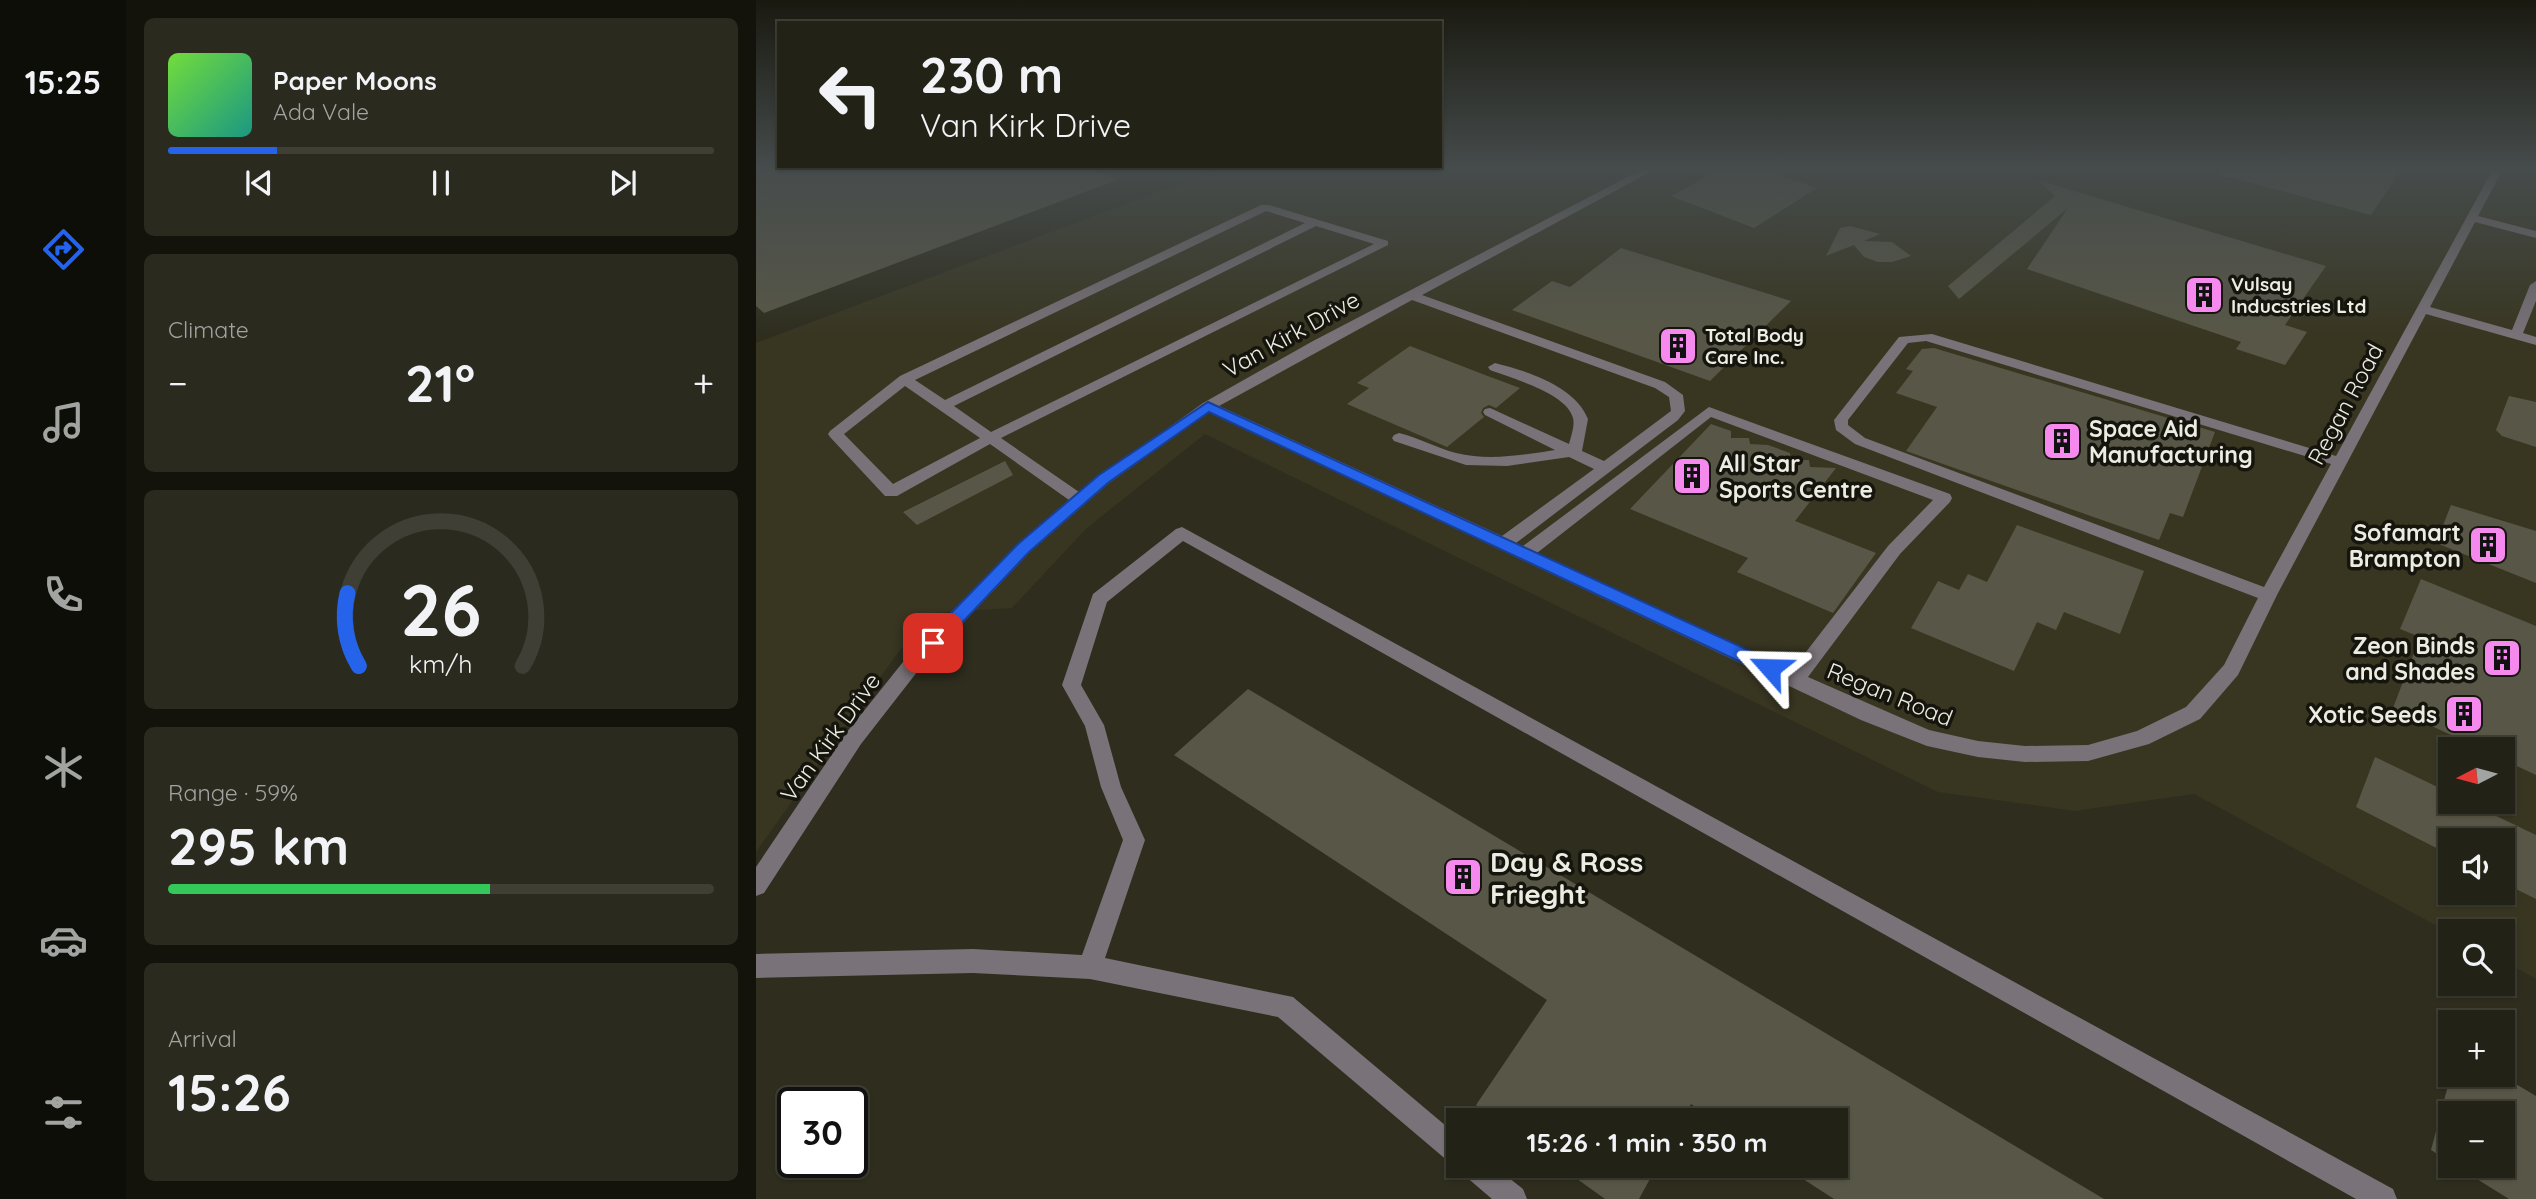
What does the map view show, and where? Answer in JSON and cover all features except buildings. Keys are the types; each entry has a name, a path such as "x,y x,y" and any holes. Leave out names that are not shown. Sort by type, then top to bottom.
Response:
{"street":[{"path":"1227,225 905,379 835,434 891,492 990,438 1384,243 1326,225"},
{"path":"944,406 1310,225"},
{"name":"Van Kirk Drive","path":"756,886 854,738 914,662 1024,548 1080,500 1170,430 1208,406 1544,225"},
{"name":"Regan Road","path":"1208,406 1795,680 1927,738 2025,754 2088,753 2142,738 2193,713 2231,670 2268,595 2468,225"},
{"path":"2500,225 2536,234"},
{"path":"2516,335 2536,285"},
{"path":"1411,295 1660,385 1675,396 1678,411 1673,417 1503,544"},
{"path":"2424,309 2536,341"},
{"path":"2268,595 1860,441 1841,426 1841,420 1904,340 1927,337 2340,461"},
{"path":"1495,367 1549,389 1574,406 1581,419 1574,451"},
{"path":"905,379 1080,500"},
{"path":"1524,554 1709,411 1944,498 1894,550 1795,680"},
{"path":"1490,412 1605,468"},
{"path":"1399,438 1441,453 1476,461 1512,460 1574,451"},
{"path":"1090,967 1134,840 1111,788 1094,725 1071,685 1099,599 1182,533 2383,1199"},
{"path":"756,966 972,961 1090,967 1284,1006 1446,1143"},
{"path":"1488,1178 1513,1199"}],"shaded area":[{"path":"1070,225 2536,225 2536,979 2515,968 2515,919 2438,919 2438,926 2194,794 2075,811 1938,792 1205,434 1087,528 1012,608 932,613 897,654 756,852 756,343"}],"place":[{"name":"Vulsay Inducstries Ltd","path":"2204,295"},
{"name":"Total Body Care Inc.","path":"1678,346"},
{"name":"Space Aid Manufacturing","path":"2062,441"},
{"name":"All Star Sports Centre","path":"1692,476"},
{"name":"Sofamart Brampton","path":"2488,545"},
{"name":"Zeon Binds and Shades","path":"2502,658"},
{"name":"Xotic Seeds","path":"2464,714"},
{"name":"Day & Ross Frieght","path":"1463,877"}],"route":[{"path":"933,643 1024,548 1104,479 1170,430 1208,406 1770,668"}]}
